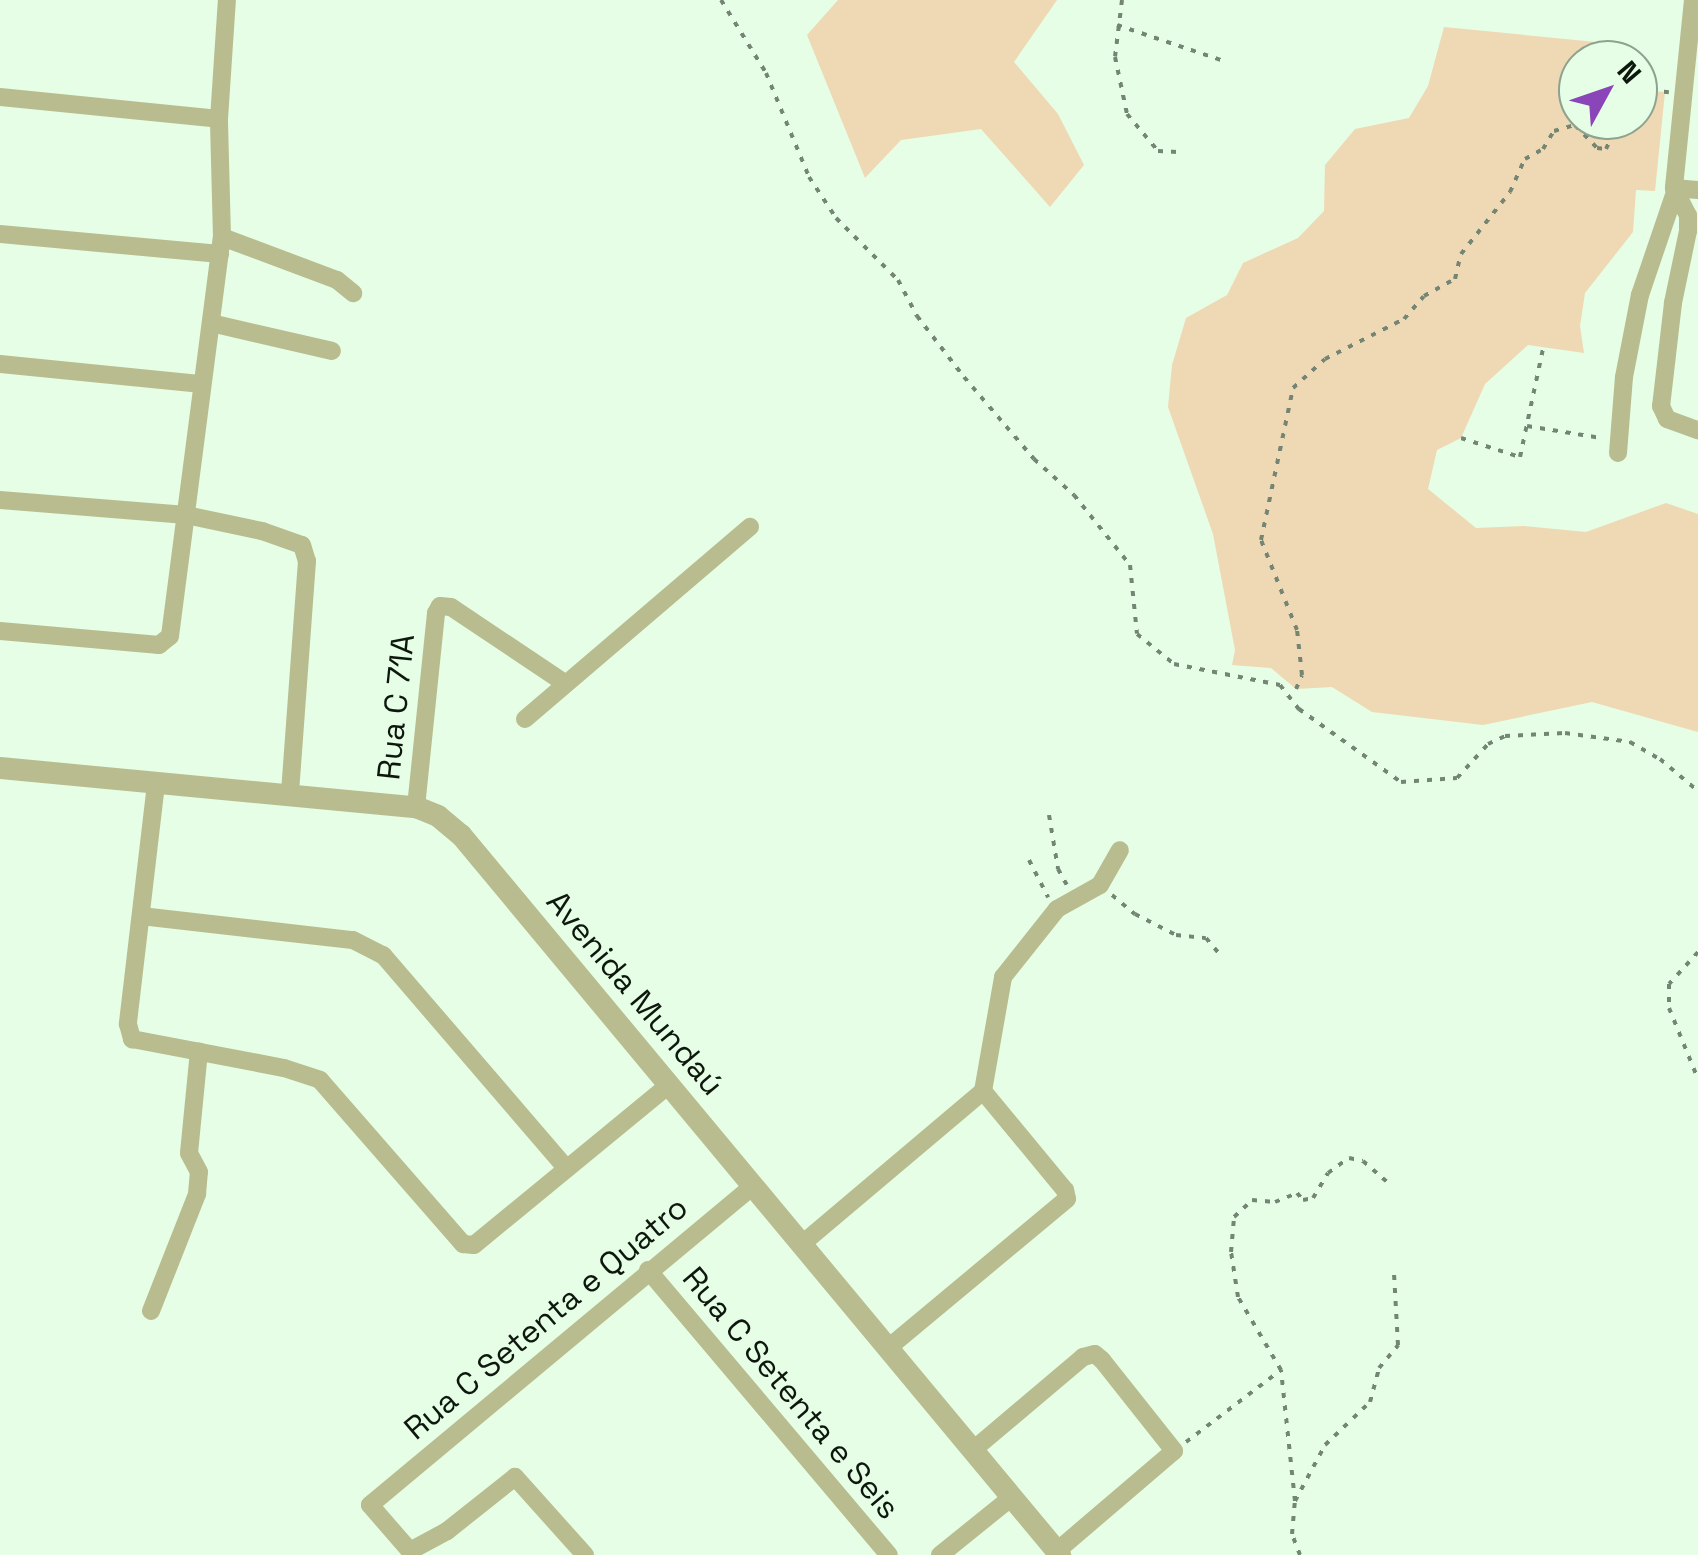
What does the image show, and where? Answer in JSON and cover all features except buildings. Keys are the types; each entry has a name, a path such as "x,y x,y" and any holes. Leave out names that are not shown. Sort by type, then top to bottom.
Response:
{"street":[{"path":"0,631 166,642 221,246 219,119 227,0"},
{"path":"1619,447 1624,377 1640,296 1674,192 1684,93 1694,52 1694,0"},
{"path":"0,97 219,119"},
{"path":"1674,192 1698,190"},
{"path":"1674,192 1688,215 1688,230 1673,304 1661,406 1667,419 1698,430"},
{"path":"0,234 221,246 337,280 354,294"},
{"path":"211,323 332,351"},
{"path":"0,364 202,384"},
{"path":"0,500 186,515 262,531 302,546 306,561 290,793"},
{"path":"524,719 750,527"},
{"name":"Rua C 71A","path":"416,807 436,612 440,606 451,607 566,684"},
{"name":"Avenida Mundaú","path":"0,768 290,793 416,807 438,816 461,835 1058,1553"},
{"path":"156,784 128,1024 132,1039 284,1068 320,1080 468,1246 668,1085"},
{"path":"802,1244 983,1091 1003,977 1065,903 1100,885 1120,850"},
{"path":"141,916 353,940 383,955 566,1168"},
{"path":"152,1311 197,1194 199,1172 189,1153 199,1052"},
{"path":"888,1348 1067,1199 1065,1190 983,1091"},
{"name":"Rua C Setenta e Quatro","path":"585,1555 514,1477 447,1531 410,1551 370,1505 753,1186"},
{"name":"Rua C Setenta e Seis","path":"648,1270 889,1555"},
{"path":"973,1450 1083,1357 1095,1354 1174,1451 1058,1553"},
{"path":"940,1555 1012,1497"}],"path":[{"path":"721,0 766,74 809,177 836,218 898,280 917,316 964,378 1034,460 1074,495 1130,565 1137,634 1174,664 1280,685 1299,709 1400,782 1457,778 1488,744 1504,736 1565,733 1630,742 1660,759 1698,791"},
{"path":"1122,0 1115,57 1128,114 1158,151 1178,152"},
{"path":"1116,25 1222,60"},
{"path":"1658,91 1684,93"},
{"path":"1296,689 1302,675 1297,630 1261,540 1293,388 1325,358 1404,320 1424,296 1455,279 1461,254 1510,192 1525,159 1543,149 1558,130"},
{"path":"1589,140 1597,148 1606,148 1610,140"},
{"path":"1462,438 1520,457 1543,349"},
{"path":"1527,426 1619,447"},
{"path":"1050,816 1065,903"},
{"path":"1029,860 1065,903"},
{"path":"1100,885 1135,914 1176,935 1206,938 1221,956"},
{"path":"1698,952 1669,984 1670,1008 1689,1066 1698,1078"},
{"path":"1300,1555 1292,1534 1295,1500 1280,1370 1238,1297 1231,1252 1234,1218 1252,1200 1275,1202 1297,1194 1303,1200 1313,1198 1328,1173 1348,1158 1362,1161 1387,1182"},
{"path":"1295,1500 1325,1445 1370,1402 1379,1368 1398,1345 1394,1274"},
{"path":"1174,1451 1280,1370"}],"shaded area":[{"path":"838,0 1057,0 1014,62 1058,114 1084,165 1050,207 981,129 901,140 865,178 807,35"},
{"path":"1444,27 1576,40 1558,40 1558,140 1658,140 1658,91 1665,92 1655,191 1636,190 1633,232 1585,293 1580,326 1584,353 1528,345 1485,384 1461,438 1437,450 1428,489 1476,528 1524,526 1586,532 1666,503 1698,514 1698,732 1592,702 1483,725 1372,712 1332,687 1296,689 1271,668 1232,665 1235,650 1213,534 1168,407 1172,365 1186,318 1227,295 1243,263 1298,238 1324,211 1325,165 1355,129 1409,118 1428,86"}]}
